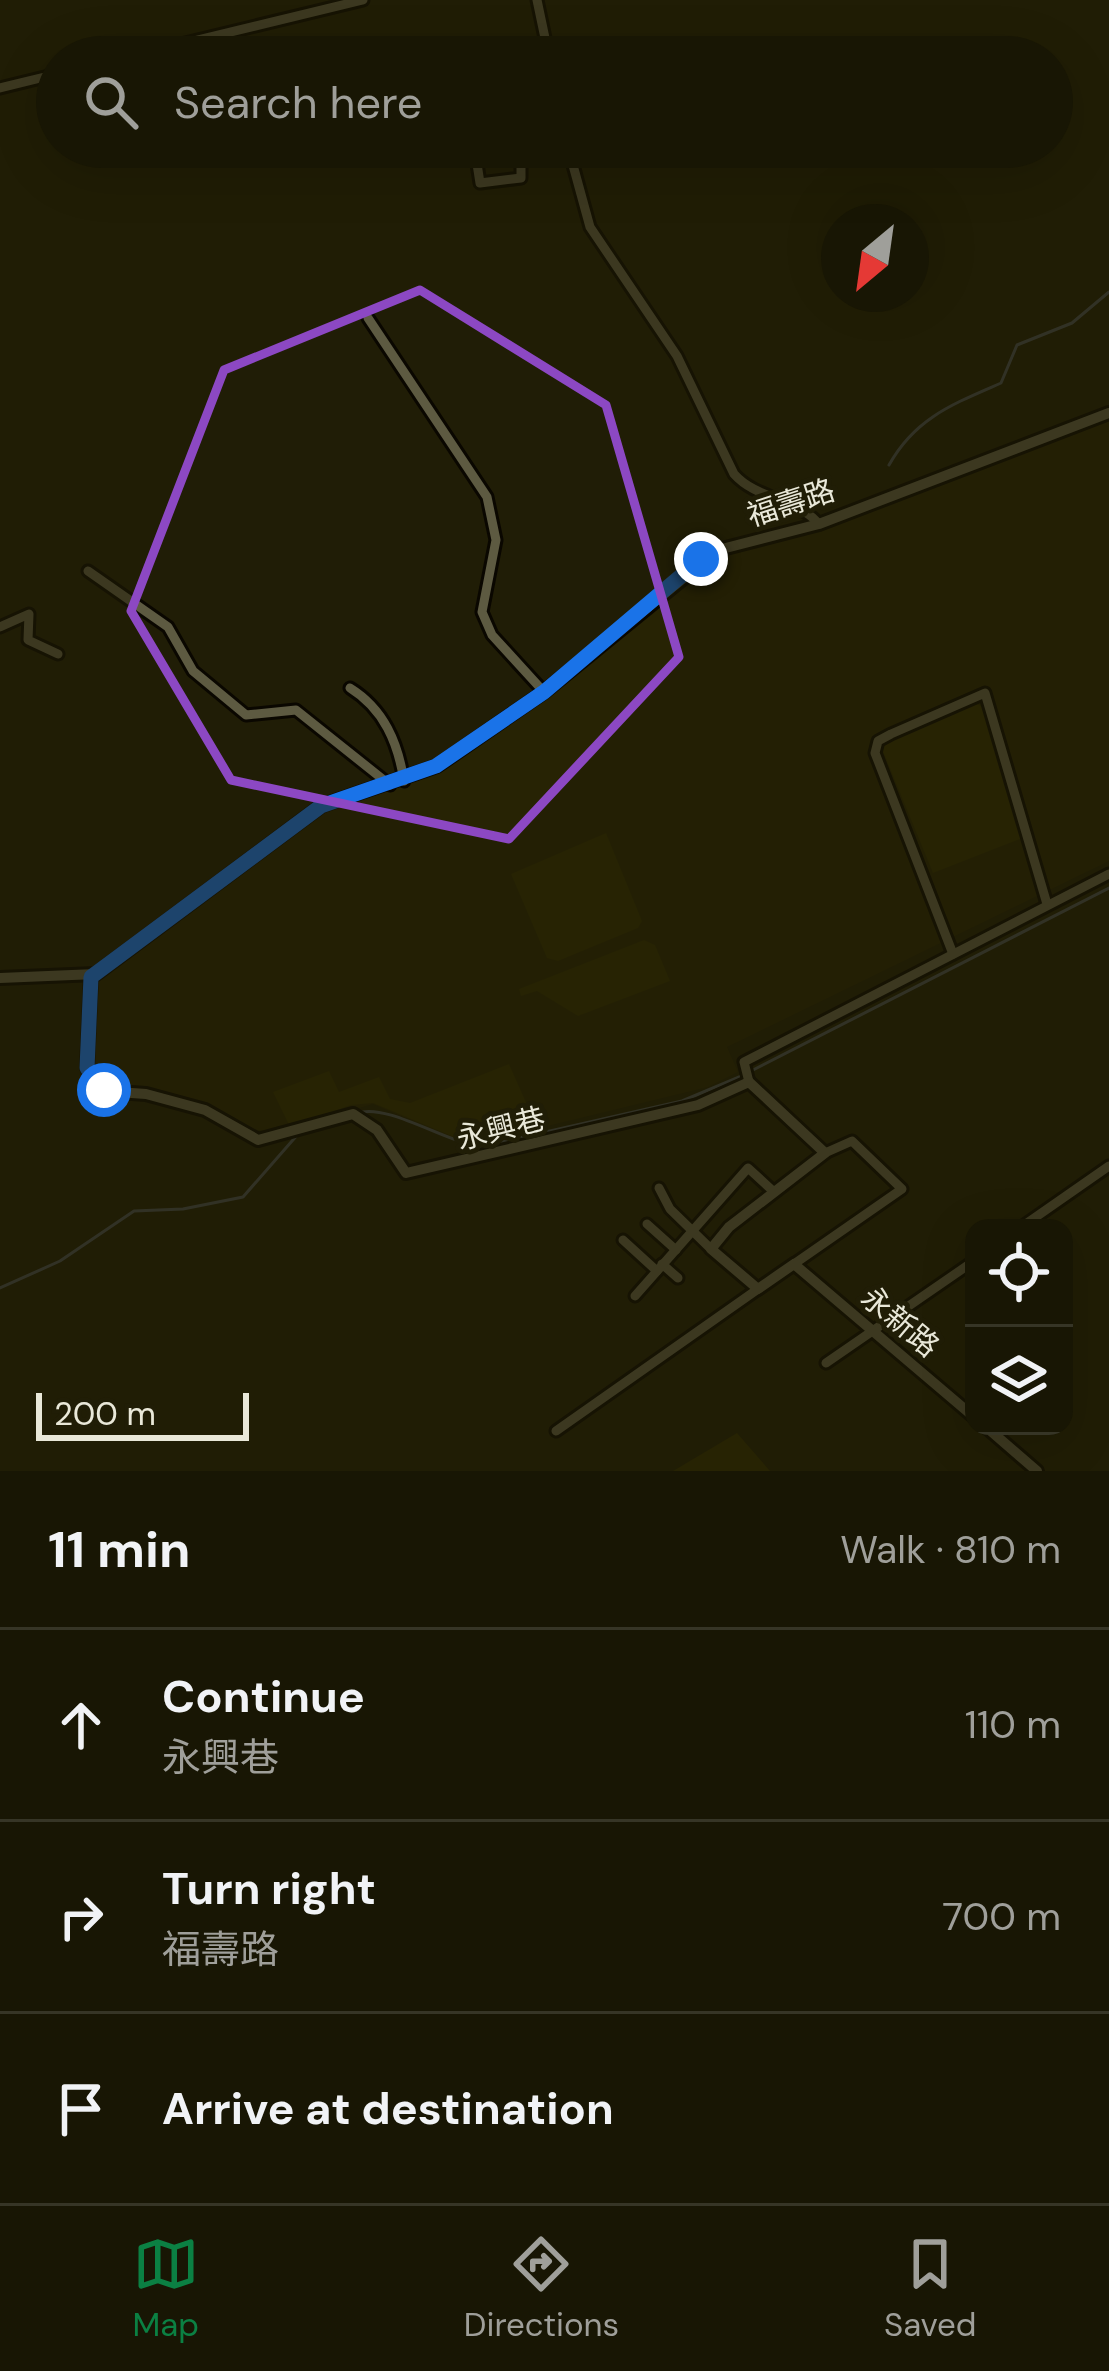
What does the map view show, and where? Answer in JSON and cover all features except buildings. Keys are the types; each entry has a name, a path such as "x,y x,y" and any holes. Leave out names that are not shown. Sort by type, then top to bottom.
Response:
{"street":[{"path":"215,36 363,0"},
{"path":"537,0 545,36"},
{"path":"0,88 36,79"},
{"path":"478,168 480,184 521,178 521,168"},
{"path":"574,168 590,227 677,356 734,474 752,490 809,512 819,524"},
{"path":"368,318 488,497 496,540 482,612 492,635 544,692"},
{"name":"福壽路","path":"91,977 321,806 404,781 436,766 544,692 701,559 819,524 1109,413"},
{"path":"88,571 168,627 193,671 246,715 296,710 390,785"},
{"path":"0,628 29,614 28,640 58,654"},
{"path":"350,688 368,699 397,745 404,781"},
{"path":"953,954 875,753 878,741 891,734 985,693 1047,904"},
{"path":"825,1154 745,1074 953,954 1109,874"},
{"path":"0,978 91,977"},
{"name":"永興巷","path":"91,977 87,1068 104,1090 146,1094 194,1107 258,1140 352,1114 377,1130 406,1173 698,1105 745,1074"},
{"path":"556,1431 902,1189 852,1141 773,1191 711,1249"},
{"path":"1033,1219 1109,1166"},
{"path":"634,1296 748,1168 773,1191"},
{"path":"659,1188 692,1231 758,1289"},
{"path":"647,1225 694,1255"},
{"path":"623,1240 678,1278"},
{"name":"永新路","path":"794,1264 965,1409"},
{"path":"826,1363 965,1267"},
{"path":"995,1435 1037,1471"}],"highlighted area":[{"path":"420,290 606,405 679,657 509,839 231,780 131,611 224,370"}],"shaded area":[{"path":"1109,418 1109,861 727,1047 738,1072 708,1087 489,1140 453,1138 373,1104 273,1132 242,1128 211,1111 111,1091 90,1071 93,995 100,980 326,807 441,769 713,558 798,536"},
{"path":"972,702 985,708 1025,837 933,873 882,749 886,740"},
{"path":"606,833 642,921 638,928 558,961 547,958 511,874"},
{"path":"644,940 655,945 670,981 578,1016 537,991 521,996 519,989"},
{"path":"509,1064 537,1127 489,1140 454,1137 373,1103 351,1105 290,1127 273,1092 329,1071 339,1092 379,1077 390,1099 410,1103"},
{"path":"737,1433 770,1471 673,1471"}],"waterway":[{"path":"889,465 923,424 1001,383 1017,345 1072,323 1109,292"},
{"path":"753,1070 1109,888"},
{"path":"358,1113 385,1113 480,1147 682,1101 744,1075"},
{"path":"0,1288 60,1261 134,1211 183,1209 243,1197 299,1133"}],"route":[{"path":"104,1090 87,1068 91,977 321,806 436,766 544,692 701,559"}]}
